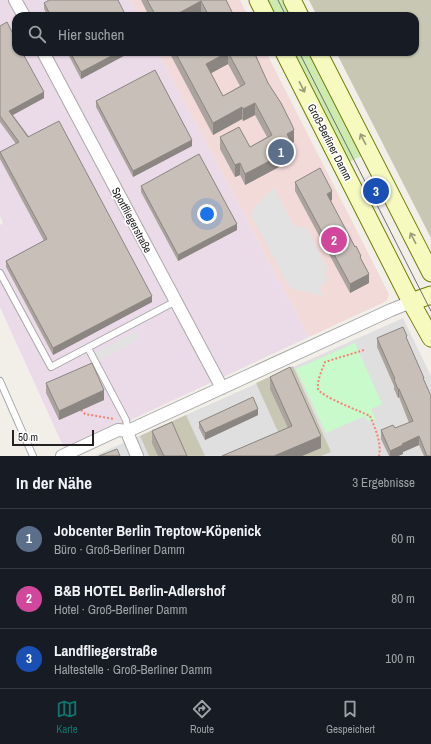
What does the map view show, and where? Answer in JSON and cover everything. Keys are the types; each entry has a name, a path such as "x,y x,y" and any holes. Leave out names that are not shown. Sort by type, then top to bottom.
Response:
{"main road":[{"path":"258,0 264,12"},
{"path":"292,0 298,12"},
{"name":"Groß-Berliner Damm","path":"286,56 411,302 431,338"},
{"path":"320,56 431,273"},
{"path":"411,302 431,295"},
{"path":"411,302 431,305"}],"street":[{"path":"15,0 22,12"},
{"name":"Sportfliegerstraße","path":"45,56 222,388"},
{"path":"62,456 126,425 222,388 411,302"},
{"path":"126,425 128,437 136,456"}],"lane":[{"path":"0,273 51,367 176,301"},
{"path":"88,348 126,425"},
{"path":"0,381 33,456"}],"path":[{"path":"364,350 325,362 319,376 318,388 320,392 333,400 370,416 377,432 380,452 379,456"},
{"path":"81,410 85,414 126,425"}],"shaded area":[{"path":"0,0 130,0 137,12 12,12 12,56 160,56 309,337 120,425 64,448 0,307 0,225 3,223 0,216"},
{"path":"130,0 240,0 246,12 137,12"},
{"path":"309,0 431,0 431,238 338,56 419,56 419,12 315,12"},
{"path":"160,56 268,56 389,294 387,301 309,337"},
{"path":"274,188 294,226 307,228 328,270 324,272 328,280 320,288 323,296 290,288 251,215 254,208"},
{"path":"403,318 431,376 431,456 94,456"},
{"path":"136,331 140,339 99,361 95,353"},
{"path":"293,366 331,452 321,456 237,456 279,434 256,383"},
{"path":"186,415 205,456 149,456 140,436"}],"green space":[{"path":"264,0 286,0 292,12 270,12"},
{"path":"293,56 315,56 365,154 347,163"},
{"path":"355,343 382,404 371,409 376,419 368,422 365,416 326,433 296,369"}],"building":[{"path":"49,0 118,0 124,12 49,12 44,3"},
{"path":"147,0 226,0 232,12 207,12 201,1 181,12 154,12"},
{"path":"7,22 12,32 12,56 24,56 44,92 9,111 28,137 59,121 152,296 53,348 6,261 47,239 0,152 19,142 0,116 0,26"},
{"path":"72,56 111,56 81,72"},
{"path":"177,56 221,56 206,64 223,96 245,84 230,56 256,56 268,83 281,103 292,125 294,130 287,134 294,148 245,174 240,163 235,165 220,137 239,127 250,147 272,135 255,103 243,109 242,107 213,123"},
{"path":"155,70 192,140 133,171 96,101"},
{"path":"199,154 237,224 178,255 141,186"},
{"path":"320,168 332,191 327,194 355,247 356,246 369,274 350,284 295,182"},
{"path":"403,327 431,396 431,456 427,456 419,436 390,451 381,430 393,425 395,428 413,421 377,338"},
{"path":"92,363 104,390 59,411 46,383"},
{"path":"290,367 321,436 274,456 222,456 292,426 270,377"},
{"path":"253,397 258,409 205,433 199,422"},
{"path":"172,422 187,456 164,456 152,431"},
{"path":"117,449 120,456 99,456"}],"tram line":[{"path":"278,0 284,12"},
{"path":"301,56 431,311"}],"place":[{"name":"Jobcenter Berlin Treptow-Köpenick","path":"281,152"},
{"name":"Landfliegerstraße","path":"376,191"},
{"name":"B&B HOTEL Berlin-Adlershof","path":"334,240"}]}
